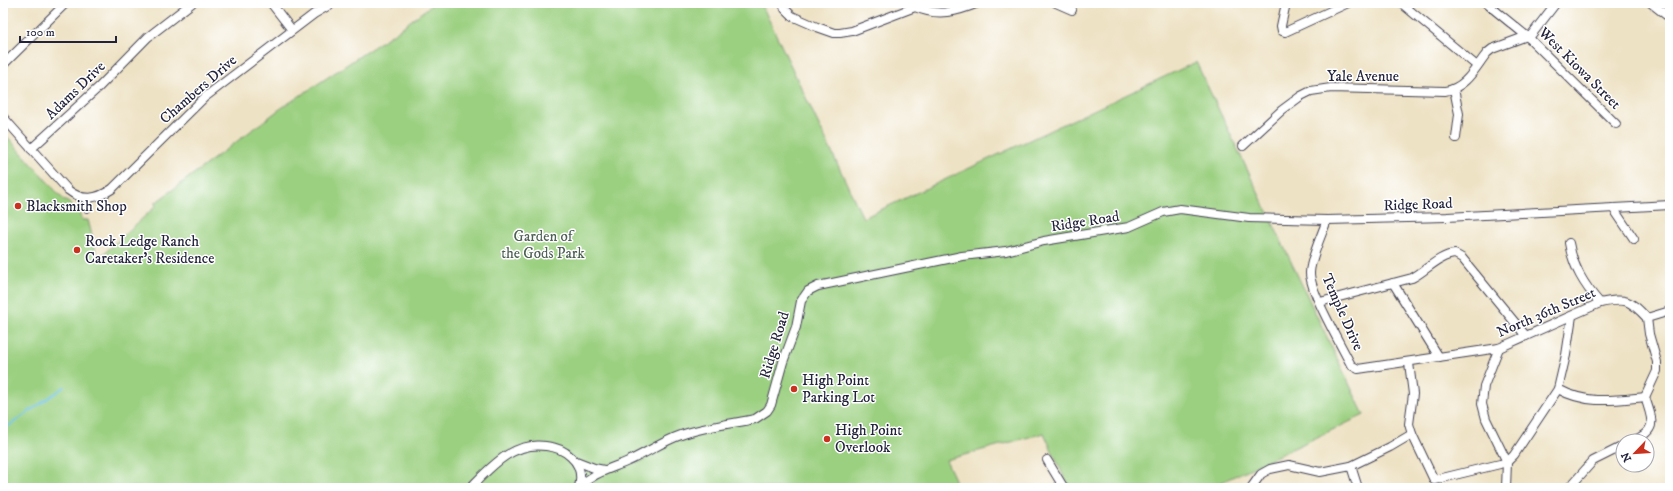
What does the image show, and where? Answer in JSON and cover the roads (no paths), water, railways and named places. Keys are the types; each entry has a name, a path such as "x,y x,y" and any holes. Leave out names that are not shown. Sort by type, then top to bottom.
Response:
{"street":[{"path":"3,65 66,3"},
{"name":"Adams Drive","path":"31,149 99,87 152,34 192,3"},
{"path":"271,3 292,30"},
{"name":"Chambers Drive","path":"87,199 97,197 112,189 205,97 292,30 322,8 333,3"},
{"path":"783,3 785,9 792,16 834,33 852,31 916,5 927,12 948,12 978,3"},
{"path":"1056,3 1072,10"},
{"path":"1286,3 1281,26 1282,31 1288,31 1348,3"},
{"path":"1401,3 1477,66"},
{"name":"West Kiowa Street","path":"1486,3 1528,37 1616,124"},
{"path":"1456,138 1459,114 1454,89 1461,86 1492,49 1528,37 1556,3"},
{"path":"1651,3 1670,18"},
{"name":"Yale Avenue","path":"1243,146 1282,110 1300,96 1311,91 1331,88 1445,91 1454,89"},
{"path":"3,117 68,190 79,197 87,199 87,208"},
{"name":"Ridge Road","path":"579,487 589,477 626,462 681,435 755,419 763,415 773,400 783,362 796,327 801,301 808,291 818,286 962,256 1006,250 1044,241 1129,227 1171,210 1180,209 1205,211 1249,218 1326,220 1447,217 1670,205"},
{"path":"1613,208 1634,239"},
{"name":"Temple Drive","path":"1326,220 1311,268 1311,280 1320,302 1351,365 1354,368"},
{"path":"1569,243 1571,254 1581,279 1600,303"},
{"path":"1320,302 1394,283 1422,273 1437,261 1455,254 1462,258 1526,336"},
{"path":"1394,283 1439,357"},
{"name":"North 36th Street","path":"1354,368 1358,369 1409,362 1499,348 1600,303 1617,301 1631,303 1647,318"},
{"path":"1647,433 1652,421 1645,397 1657,371 1657,362 1649,334 1647,318 1670,311"},
{"path":"1409,362 1413,394 1409,416 1412,434 1434,480 1507,462 1514,455 1558,389 1566,355 1572,316"},
{"path":"1499,348 1484,386 1482,404 1486,419 1507,462 1506,488"},
{"path":"1558,389 1567,394 1599,401 1645,397"},
{"path":"1251,488 1262,474 1270,469 1289,465 1320,472 1351,466 1390,447 1412,434"},
{"path":"470,488 501,458 517,449 536,444 551,446 565,451 576,461 604,470"},
{"path":"1569,488 1593,461 1615,450"},
{"path":"1047,460 1064,488"},
{"path":"576,461 582,478 579,487"},
{"path":"1351,466 1358,488"}],"waterway":[{"path":"3,430 64,387"}],"place":[{"name":"Blacksmith Shop","path":"18,206"},
{"name":"Rock Ledge Ranch Caretaker's Residence","path":"77,250"},
{"name":"High Point Parking Lot","path":"794,389"},
{"name":"High Point Overlook","path":"827,439"}],"park label":[{"name":"Garden of the Gods Park","path":"543,244"}]}
